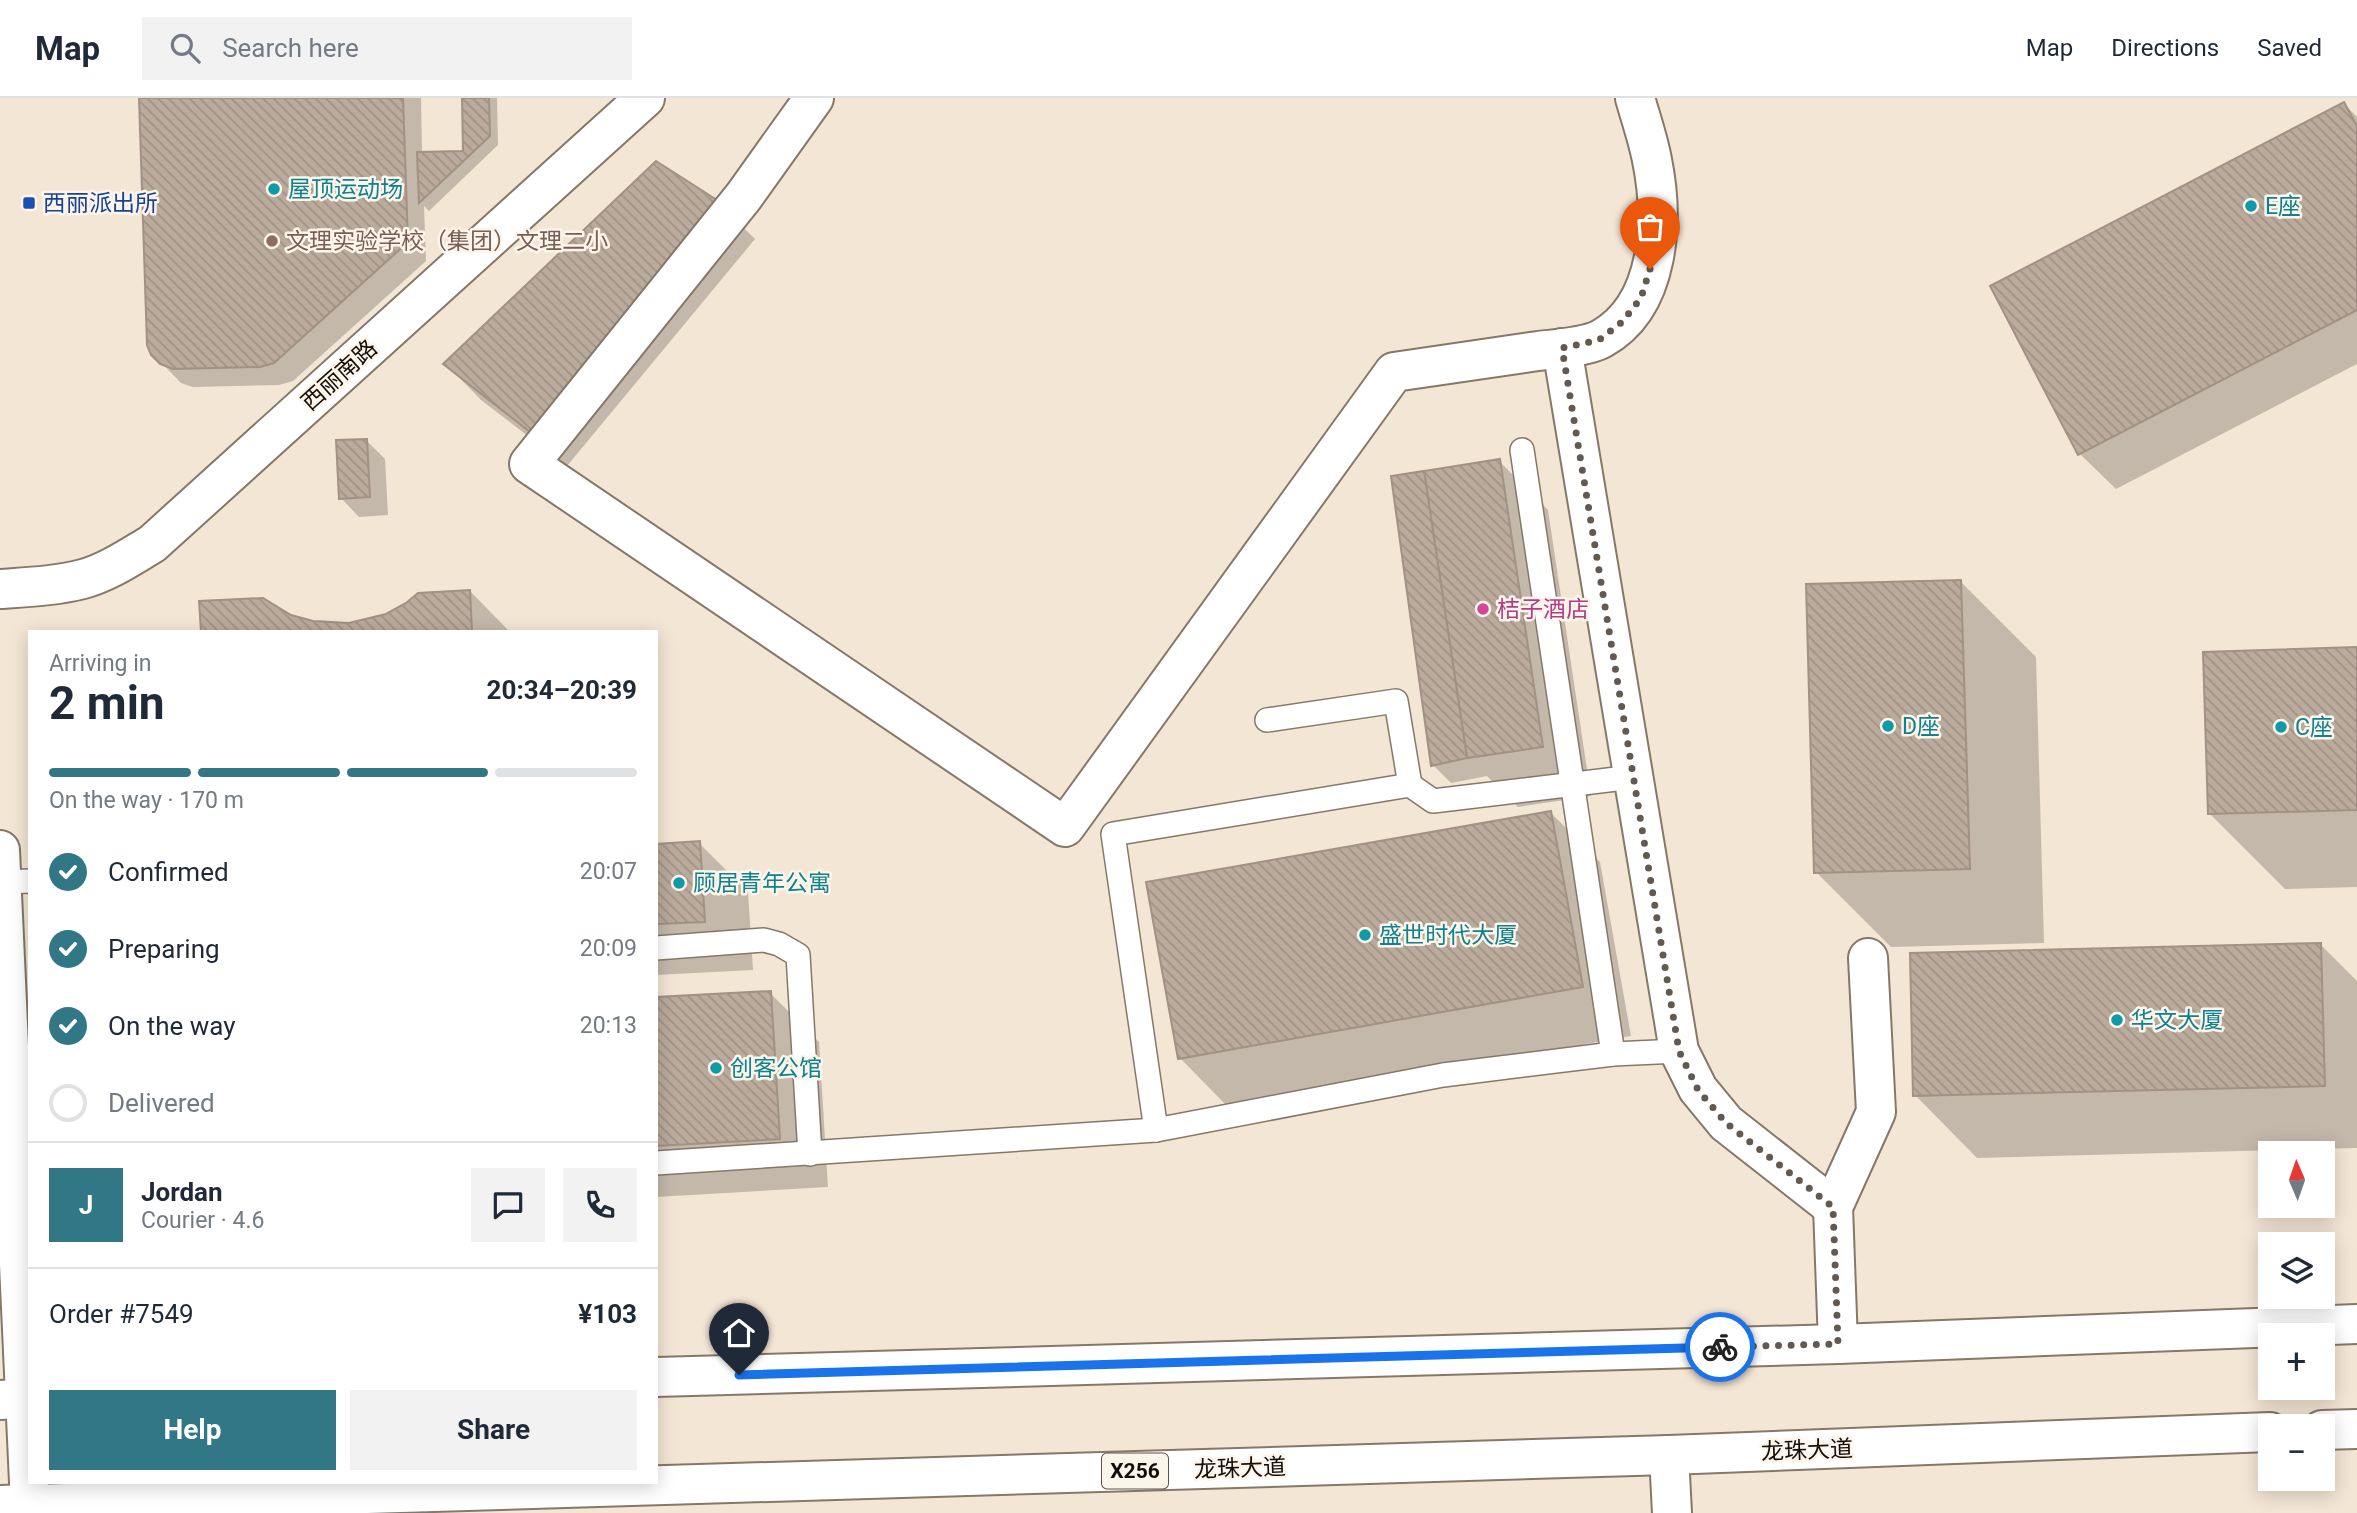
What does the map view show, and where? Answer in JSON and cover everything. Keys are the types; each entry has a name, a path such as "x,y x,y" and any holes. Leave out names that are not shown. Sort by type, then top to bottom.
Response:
{"main road":[{"name":"西丽南路","path":"0,589 48,586 85,579 152,544 645,98"},
{"path":"814,98 744,196 529,464 1065,827 1394,372 1562,348 1599,340 1622,322 1641,298 1657,240 1657,199 1652,160 1635,98"},
{"path":"1562,348 1679,1051 1698,1090 1726,1123 1833,1207"},
{"path":"10,871 18,1399 15,1505"},
{"path":"1838,1344 1833,1207 1876,1112 1868,958"},
{"path":"15,1168 28,1215"},
{"path":"658,1377 1838,1344 2357,1324"},
{"path":"2335,1430 2357,1429"},
{"name":"龙珠大道","path":"15,1505 1669,1455 2258,1432"},
{"path":"1669,1455 1672,1513"}],"lane":[{"path":"1522,450 1613,1054"},
{"path":"1267,720 1395,701 1410,785"},
{"path":"1156,1130 1113,834 1410,785 1433,801 1633,777"},
{"path":"658,948 764,940 779,944 798,955 810,1154"},
{"path":"658,1163 1156,1130 1443,1075 1613,1054 1679,1051"}],"building":[{"name":"屋顶运动场","path":"139,98 403,98 408,242 274,363 260,367 173,369 160,364 151,355 147,345"},
{"path":"462,98 489,98 490,136 419,203 417,152 463,151"},
{"name":"E座","path":"2344,102 2357,126 2357,310 2078,455 1990,286"},
{"path":"656,161 720,202 530,432 443,364"},
{"path":"367,439 370,497 339,499 336,440"},
{"name":"桔子酒店","path":"1500,459 1543,747 1467,758 1424,471"},
{"path":"1424,471 1467,758 1431,766 1391,476"},
{"name":"D座","path":"1961,580 1970,869 1814,873 1806,584"},
{"path":"470,590 472,630 201,630 199,601 263,598 291,615 313,621 349,623 386,614 418,593"},
{"name":"C座","path":"2357,647 2357,810 2208,814 2203,652"},
{"name":"盛世时代大厦","path":"1551,811 1583,987 1178,1059 1146,882"},
{"name":"顾居青年公寓","path":"700,841 705,922 658,924 658,844"},
{"name":"华文大厦","path":"2321,943 2325,1086 1913,1096 1910,953"},
{"name":"创客公馆","path":"771,991 780,1139 658,1146 658,997"}],"way so far":[{"path":"1650,269 1641,298 1622,322 1599,340 1562,348 1679,1051 1698,1090 1726,1123 1833,1207 1838,1344 1720,1347"}],"place":[{"name":"屋顶运动场","path":"274,189"},
{"name":"西丽派出所","path":"29,203"},
{"name":"E座","path":"2251,206"},
{"name":"文理实验学校（集团）文理二小","path":"272,241"},
{"name":"桔子酒店","path":"1483,609"},
{"name":"D座","path":"1888,726"},
{"name":"C座","path":"2281,727"},
{"name":"顾居青年公寓","path":"679,883"},
{"name":"盛世时代大厦","path":"1365,935"},
{"name":"华文大厦","path":"2117,1020"},
{"name":"创客公馆","path":"716,1068"}],"route":[{"path":"739,1375 1720,1347"}]}
